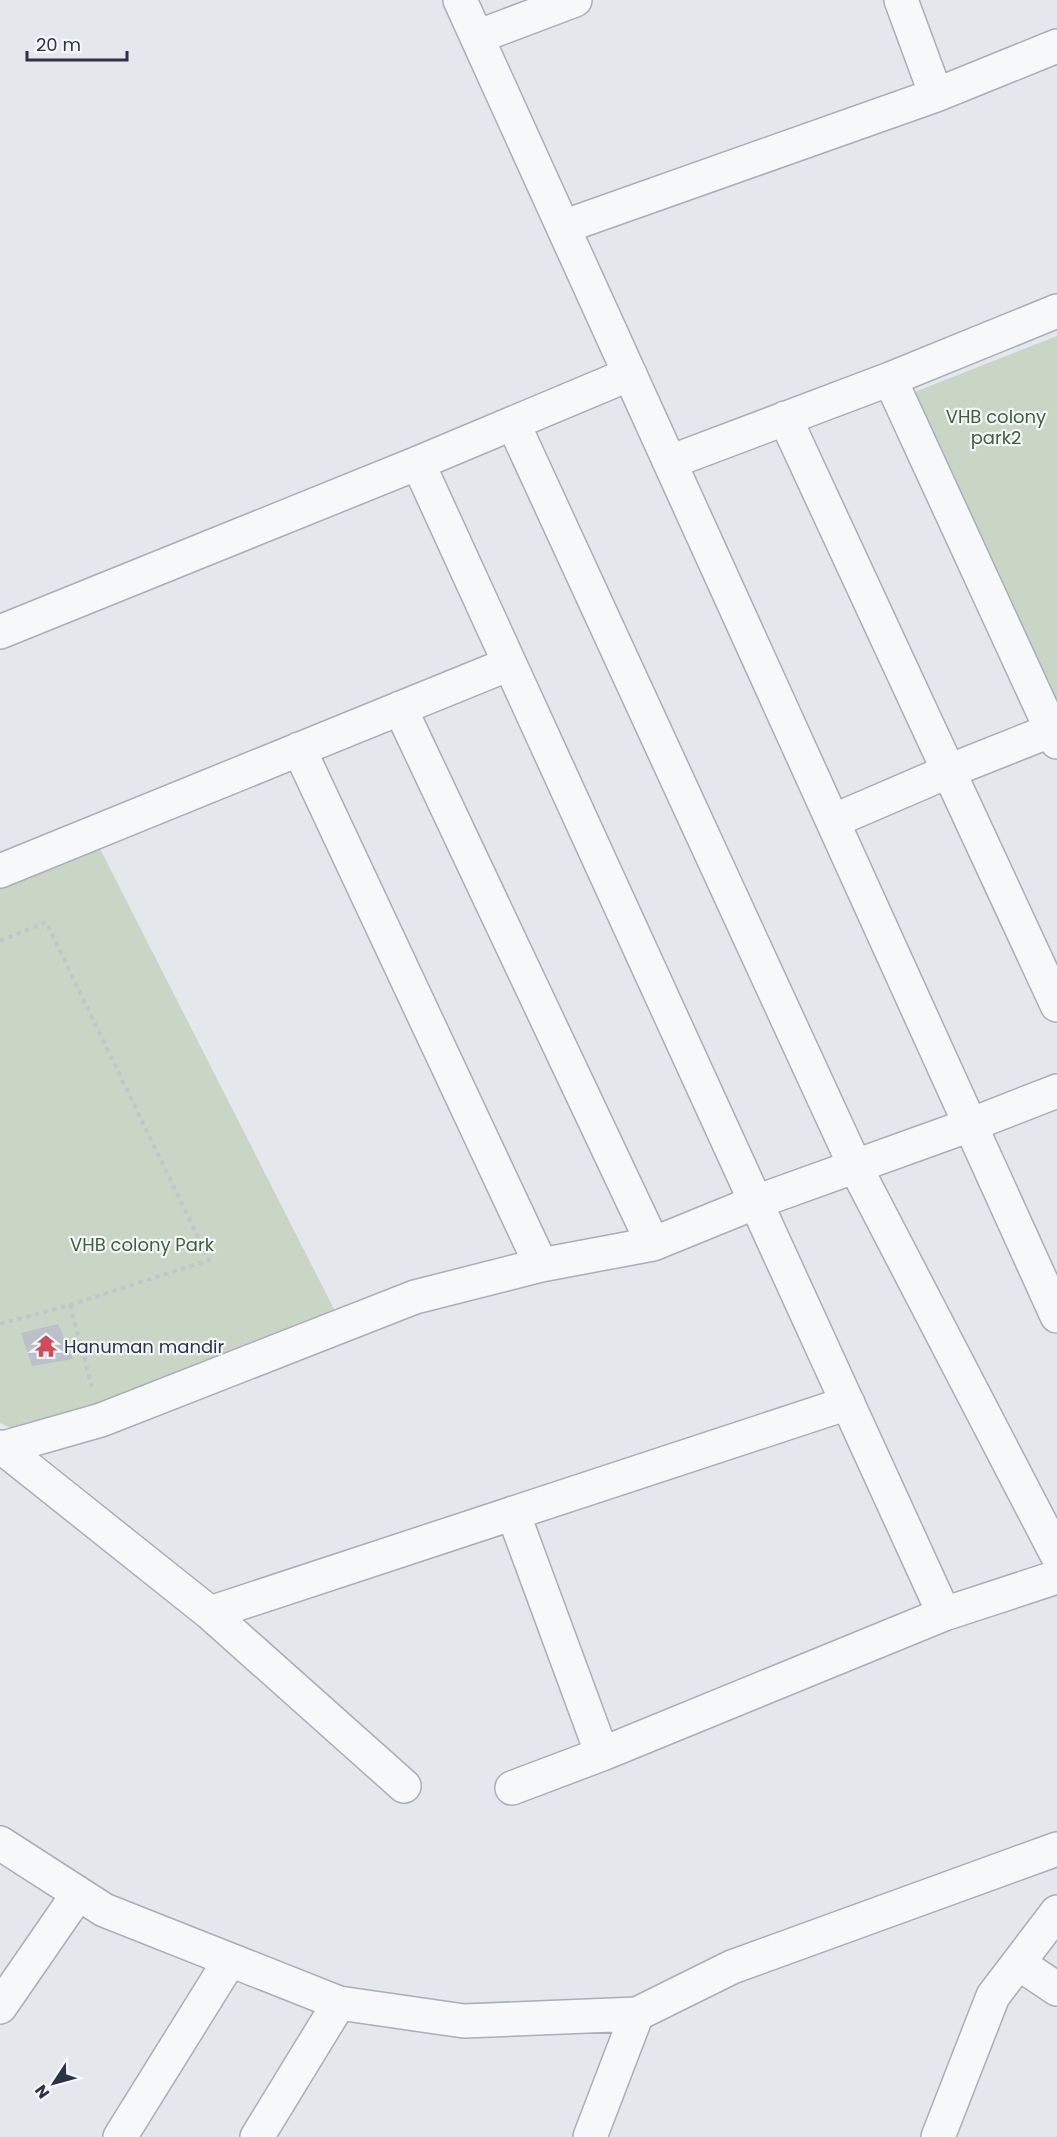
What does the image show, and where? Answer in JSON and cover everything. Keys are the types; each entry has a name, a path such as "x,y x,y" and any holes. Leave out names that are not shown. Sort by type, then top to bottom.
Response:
{"street":[{"path":"460,0 1057,1316"},
{"path":"477,37 575,0"},
{"path":"901,0 936,95"},
{"path":"563,227 936,95 1057,46"},
{"path":"670,462 890,379 1057,311"},
{"path":"0,632 418,463 630,374"},
{"path":"833,821 949,771 1054,736 890,379"},
{"path":"785,418 1057,1005"},
{"path":"513,423 855,1166 1057,1555"},
{"path":"418,463 944,1614"},
{"path":"0,871 510,664"},
{"path":"400,708 653,1244"},
{"path":"300,749 541,1265"},
{"path":"1,1447 101,1420 415,1297 541,1265 653,1244 756,1202 1057,1091"},
{"path":"210,1613 848,1403"},
{"path":"1,1447 210,1613 404,1786"},
{"path":"513,1513 602,1754"},
{"path":"512,1788 602,1754 944,1614 1057,1577"},
{"path":"0,1843 104,1910 339,2003 464,2021 637,2014 732,1967 1057,1849"},
{"path":"0,2007 78,1894"},
{"path":"938,2137 993,1996 1057,1912"},
{"path":"120,2137 230,1960"},
{"path":"1018,1963 1057,1989"},
{"path":"257,2137 339,2003"},
{"path":"590,2137 637,2014"}],"path":[{"path":"0,941 46,922 209,1260 70,1305 0,1324"},
{"path":"70,1305 101,1420"}],"green space":[{"name":"VHB colony park2","path":"1057,336 1057,714 912,393"},
{"name":"VHB colony Park","path":"94,837 335,1311 35,1439 0,1423 0,876"}],"building":[{"name":"Hanuman mandir","path":"58,1324 73,1359 32,1366 21,1333"}],"place":[{"name":"Hanuman mandir","path":"46,1346"}]}
